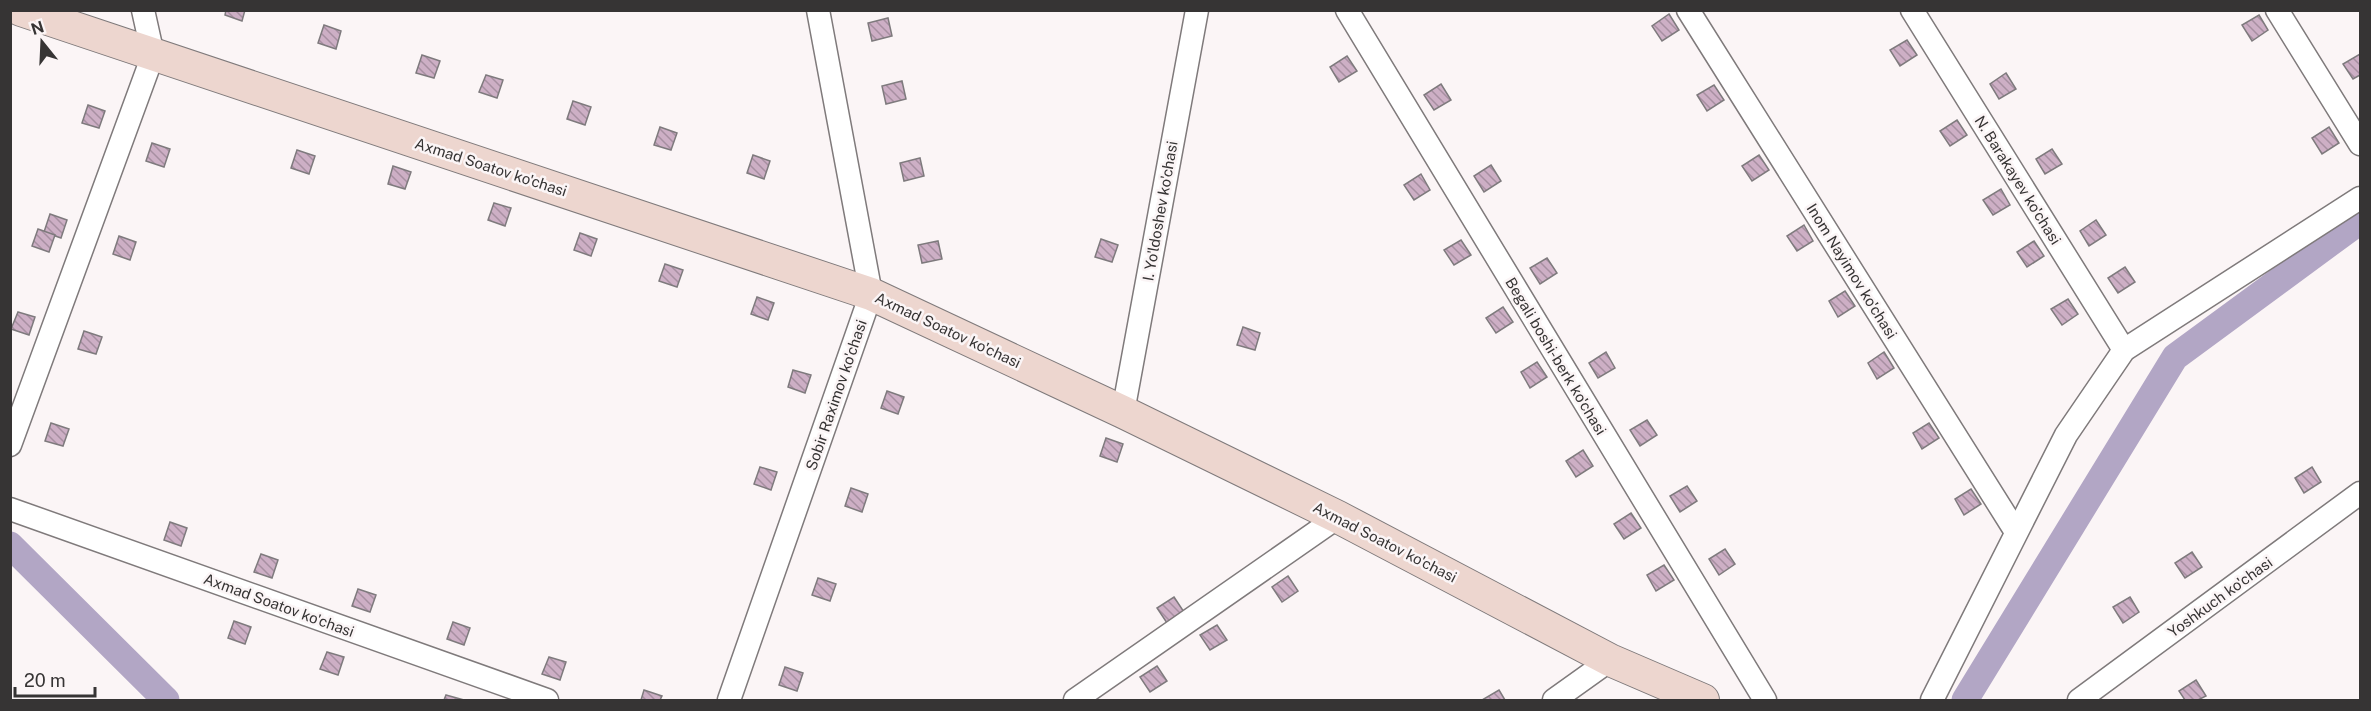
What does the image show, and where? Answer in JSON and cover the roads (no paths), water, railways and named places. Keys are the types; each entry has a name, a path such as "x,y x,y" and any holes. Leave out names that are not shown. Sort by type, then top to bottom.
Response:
{"street":[{"name":"Axmad Soatov ko'chasi","path":"21,10 871,294 1124,412 1338,517 1610,660 1703,700"},
{"path":"10,445 153,55 143,10"},
{"name":"Sobir Raximov ko'chasi","path":"729,700 871,294 818,10"},
{"name":"I. Yo'ldoshev ko'chasi","path":"1124,412 1197,10"},
{"name":"Begali boshi-berk ko'chasi","path":"1347,10 1765,700"},
{"name":"Inom Nayimov ko'chasi","path":"1688,10 2016,532"},
{"name":"N. Barakayev ko'chasi","path":"1912,10 2124,350"},
{"path":"2277,10 2361,144"},
{"path":"1932,700 2066,435 2124,350 2361,198"},
{"name":"Yoshkuch ko'chasi","path":"2079,700 2361,493"},
{"name":"Axmad Soatov ko'chasi","path":"10,509 547,700"},
{"path":"1075,700 1338,517"},
{"path":"1554,700 1610,660"}],"waterway":[{"path":"1965,700 2175,357 2360,221"},
{"path":"10,545 166,700"}]}
